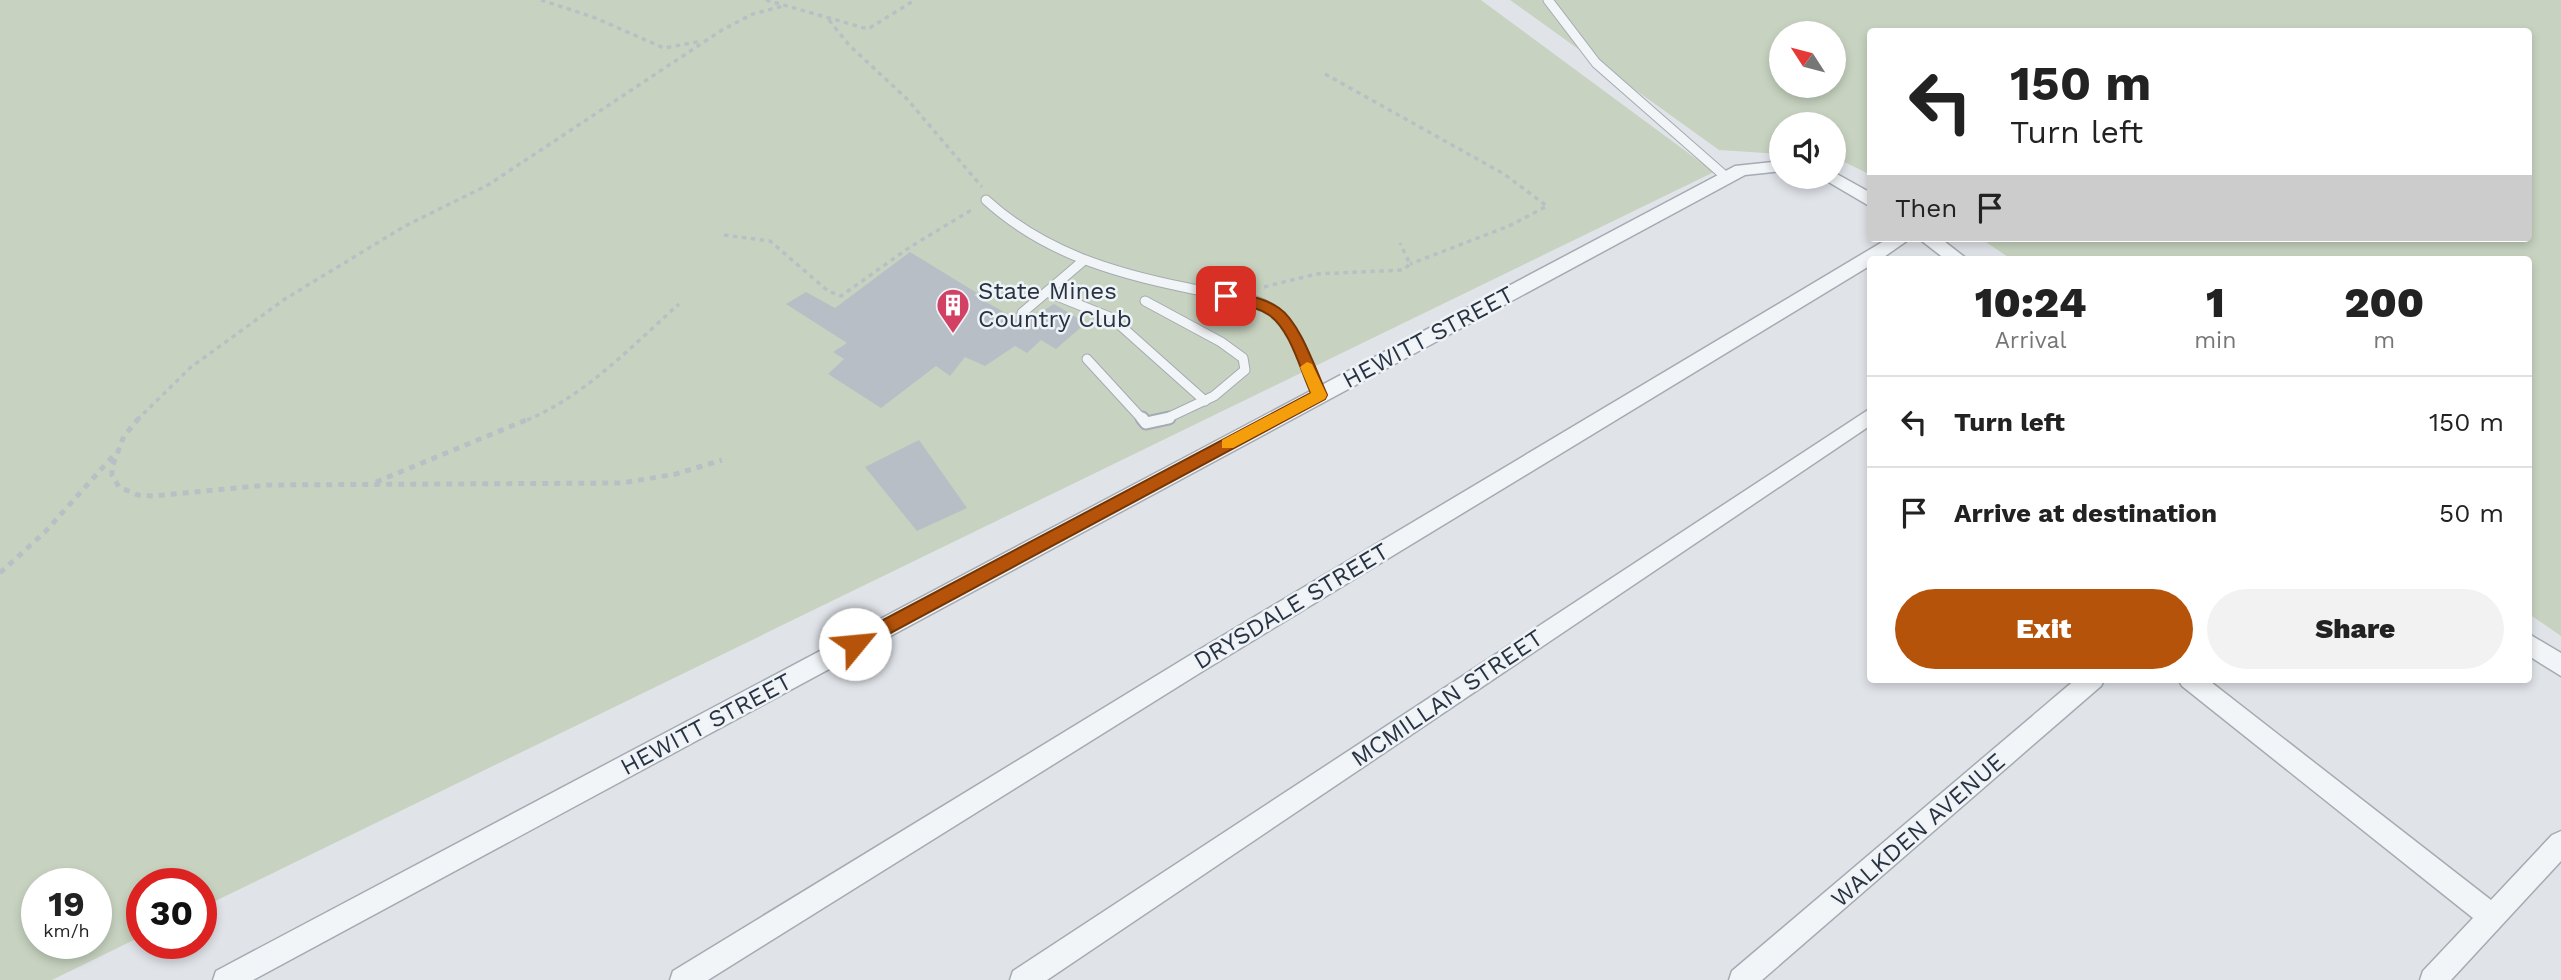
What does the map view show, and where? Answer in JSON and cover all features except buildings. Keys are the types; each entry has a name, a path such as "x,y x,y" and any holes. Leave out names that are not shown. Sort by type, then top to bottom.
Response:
{"street":[{"path":"1733,173 1769,168"},
{"name":"HEWITT STREET","path":"226,980 1733,173"},
{"path":"1846,187 1867,199"},
{"name":"DRYSDALE STREET","path":"1872,256 1895,242"},
{"path":"1933,242 1954,256"},
{"name":"DRYSDALE STREET","path":"683,980 1195,664 1867,259"},
{"name":"MCMILLAN STREET","path":"1023,980 1867,418"},
{"path":"2532,646 2561,666"},
{"name":"WALKDEN AVENUE","path":"1742,980 2088,683"},
{"path":"2195,683 2492,917"},
{"path":"2433,980 2561,843"}],"lane":[{"path":"1548,0 1596,63 1733,173"},
{"path":"986,200 1004,219 1083,261 1253,302 1274,312 1287,324 1320,395"},
{"path":"1022,313 1083,261"},
{"path":"1047,292 1112,318 1205,401"},
{"path":"1087,359 1146,423 1159,423 1205,401 1238,379 1245,370 1243,358 1221,342 1145,301"}],"path":[{"path":"541,0 603,21 664,48 706,40"},
{"path":"766,0 867,29 915,0"},
{"path":"0,573 39,541 77,493 114,455 123,438 153,403 224,339 406,226 496,180 706,40 763,11 783,6"},
{"path":"724,234 770,241 828,291 841,296 910,247 986,200 986,191 907,99 849,45 830,20"},
{"path":"1226,296 1317,274 1403,270 1410,264 1509,226 1547,206 1504,174 1325,74"},
{"path":"1400,243 1410,264"},
{"path":"372,484 544,412 602,372 679,304"},
{"path":"114,455 114,482 135,495 163,495 244,485 622,483 677,474 722,460"}],"green space":[{"path":"0,0 1481,0 1714,172 217,900 217,868 126,868 126,944 112,951 112,868 21,868 21,959 95,959 52,980 0,980"},
{"path":"1510,0 2561,0 2561,636 2532,616 2532,256 2007,256 1986,242 2532,242 2532,28 1867,28 1867,173 1846,163 1846,112 1769,112 1769,153 1719,150"}],"slow traffic":[{"path":"1228,444 1320,395 1307,367"}],"place":[{"name":"State Mines Country Club","path":"953,335"}],"route":[{"path":"855,644 1320,395 1287,324 1274,312 1253,302 1226,296"}]}
